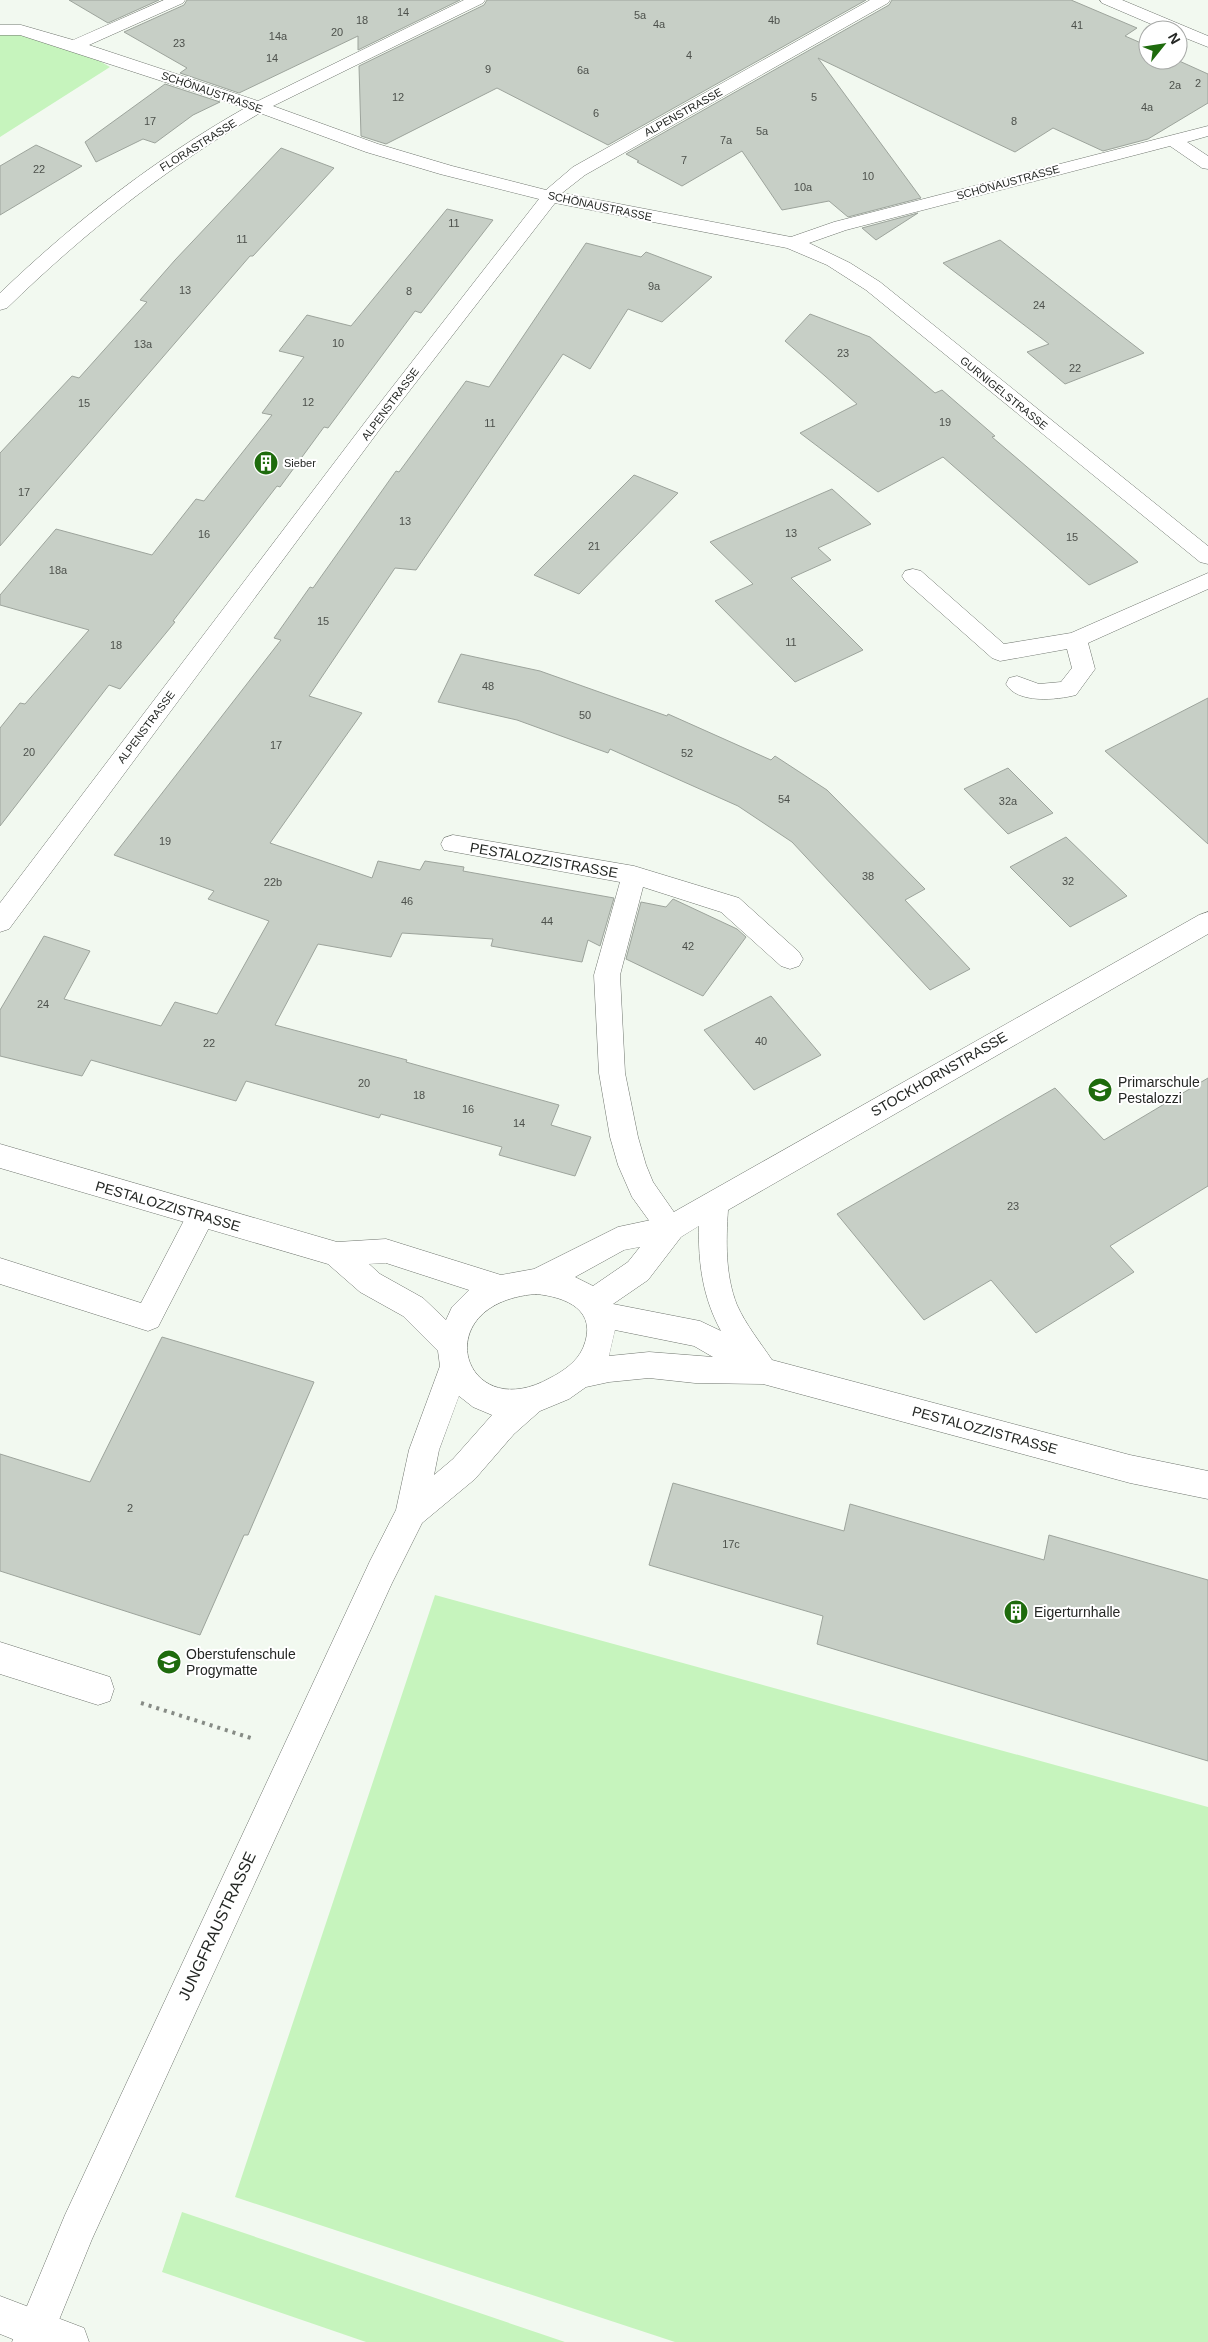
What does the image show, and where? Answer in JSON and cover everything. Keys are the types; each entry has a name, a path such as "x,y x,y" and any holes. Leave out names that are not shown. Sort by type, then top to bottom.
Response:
{"street":[{"path":"74,46 177,0"},
{"name":"FLORASTRASSE","path":"0,304 31,273 109,206 145,179 259,107 477,0"},
{"name":"ALPENSTRASSE","path":"0,922 376,421 549,196 563,182 579,171 882,0"},
{"path":"1108,0 1208,42"},
{"path":"0,22 21,30"},
{"name":"SCHÖNAUSTRASSE","path":"0,30 21,30 74,46 259,107 410,160 549,196 792,243 840,226 1208,131"},
{"path":"1171,140 1208,164"},
{"name":"GURNIGELSTRASSE","path":"792,243 823,255 848,268 873,286 1208,558"},
{"path":"913,576 1000,653 1076,640 1208,580"},
{"path":"1016,684 1038,692 1068,690 1084,669 1076,640"},
{"name":"PESTALOZZISTRASSE","path":"453,844 634,875 730,905 790,960"},
{"name":"PESTALOZZISTRASSE","path":"634,875 607,975 612,1073 624,1137 632,1165 642,1189 671,1228"},
{"name":"STOCKHORNSTRASSE","path":"536,1281 562,1270 618,1239 671,1228 1208,922"},
{"name":"PESTALOZZISTRASSE","path":"0,1156 337,1254 386,1251 499,1287"},
{"path":"714,1202 712,1237 715,1275 721,1300 727,1316 763,1371"},
{"path":"0,1271 148,1318 201,1216"},
{"name":"STOCKHORNSTRASSE","path":"595,1310 605,1293 638,1271 671,1228"},
{"name":"PESTALOZZISTRASSE","path":"337,1254 370,1283 413,1307 454,1356"},
{"path":"536,1281 564,1285 583,1294 595,1310 601,1326 600,1343 588,1367 554,1391 529,1401 510,1403 492,1401 480,1395 469,1386 454,1356 457,1323 470,1306 499,1287 518,1282 536,1281"},
{"name":"PESTALOZZISTRASSE","path":"595,1310 700,1334 763,1371"},
{"name":"JUNGFRAUSTRASSE","path":"45,2338 78,2228 297,1752 381,1572 411,1513 424,1450 454,1356"},
{"name":"PESTALOZZISTRASSE","path":"577,1376 609,1369 649,1365 695,1370 763,1371 1130,1469 1208,1485"},
{"name":"JUNGFRAUSTRASSE","path":"411,1513 464,1469 504,1424 529,1401"},
{"path":"0,1658 98,1689"},
{"path":"0,2315 45,2338"}],"path":[{"path":"98,1689 297,1752"}],"green space":[{"path":"0,30 74,46 110,67 0,137"},
{"path":"435,1595 1208,1807 1208,2342 675,2342 235,2197"},
{"path":"182,2212 565,2342 366,2342 162,2272"}],"building":[{"path":"69,0 159,0 108,23"},
{"path":"187,0 460,0 358,50 358,36 239,93 180,73 187,68 124,32 184,5"},
{"path":"487,0 866,0 608,145 497,88 386,144 361,136 359,66 484,5"},
{"path":"892,0 1071,0 1137,28 1125,36 1138,42 1138,70 1188,70 1188,65 1208,74 1208,103 1148,139 1103,151 1053,128 1015,152 818,58 921,198 848,217 829,201 782,210 742,151 682,186 626,154 889,5"},
{"path":"165,84 220,102 193,115 155,143 143,139 96,162 85,142"},
{"path":"36,145 82,166 0,215 0,166"},
{"path":"281,148 334,168 253,256 250,256 0,546 0,453 72,376 79,378 147,302 140,300 175,260"},
{"path":"447,209 493,220 421,313 415,311 328,428 324,427 280,487 277,486 173,621 175,622 120,689 109,685 0,826 0,728 20,703 25,704 89,630 0,605 0,595 56,529 152,555 196,499 204,501 272,415 262,413 304,357 279,351 307,315 351,326"},
{"path":"918,213 876,240 862,228"},
{"path":"1000,240 1144,353 1065,384 1027,352 1049,344 943,263"},
{"path":"586,243 641,257 646,252 712,277 662,322 628,309 590,369 563,354 416,570 395,568 309,696 362,713 270,843 372,878 378,861 420,870 425,861 464,867 463,871 614,898 600,946 588,940 582,962 491,946 493,939 402,933 391,957 318,944 275,1025 407,1060 406,1062 559,1105 551,1125 591,1137 575,1176 499,1155 502,1147 381,1114 379,1118 246,1081 236,1101 91,1060 82,1076 0,1056 0,1010 44,936 90,951 64,999 161,1026 175,1002 217,1014 269,921 208,899 214,891 114,855 281,640 274,638 310,587 313,588 396,471 399,472 466,381 489,387"},
{"path":"810,314 870,337 935,393 942,390 995,436 992,437 1138,562 1089,585 943,457 878,492 800,433 857,404 785,341"},
{"path":"634,475 678,493 579,594 534,575"},
{"path":"832,489 871,524 818,548 831,560 791,578 863,650 795,682 715,601 753,584 710,542"},
{"path":"461,654 540,671 667,716 668,714 771,760 775,756 827,790 925,889 905,900 970,969 930,990 792,842 738,806 610,749 608,753 517,720 438,702"},
{"path":"1208,698 1208,844 1105,751"},
{"path":"1008,768 1053,813 1008,834 964,789"},
{"path":"1066,837 1127,896 1070,927 1010,867"},
{"path":"673,899 737,929 746,937 703,996 626,959 641,902 666,907"},
{"path":"771,996 821,1055 754,1090 704,1030"},
{"path":"1208,1078 1208,1186 1110,1246 1134,1272 1036,1333 991,1280 924,1320 837,1214 1055,1088 1104,1140"},
{"path":"162,1337 314,1382 248,1535 244,1535 200,1635 0,1571 0,1454 90,1482"},
{"name":"Eigerturnhalle","path":"673,1483 844,1531 850,1504 1044,1560 1049,1535 1208,1580 1208,1761 817,1644 823,1616 649,1565"}],"place":[{"name":"Sieber","path":"266,463"},
{"name":"Primarschule Pestalozzi","path":"1100,1090"},
{"name":"Eigerturnhalle","path":"1016,1612"},
{"name":"Oberstufenschule Progymatte","path":"169,1662"}]}
